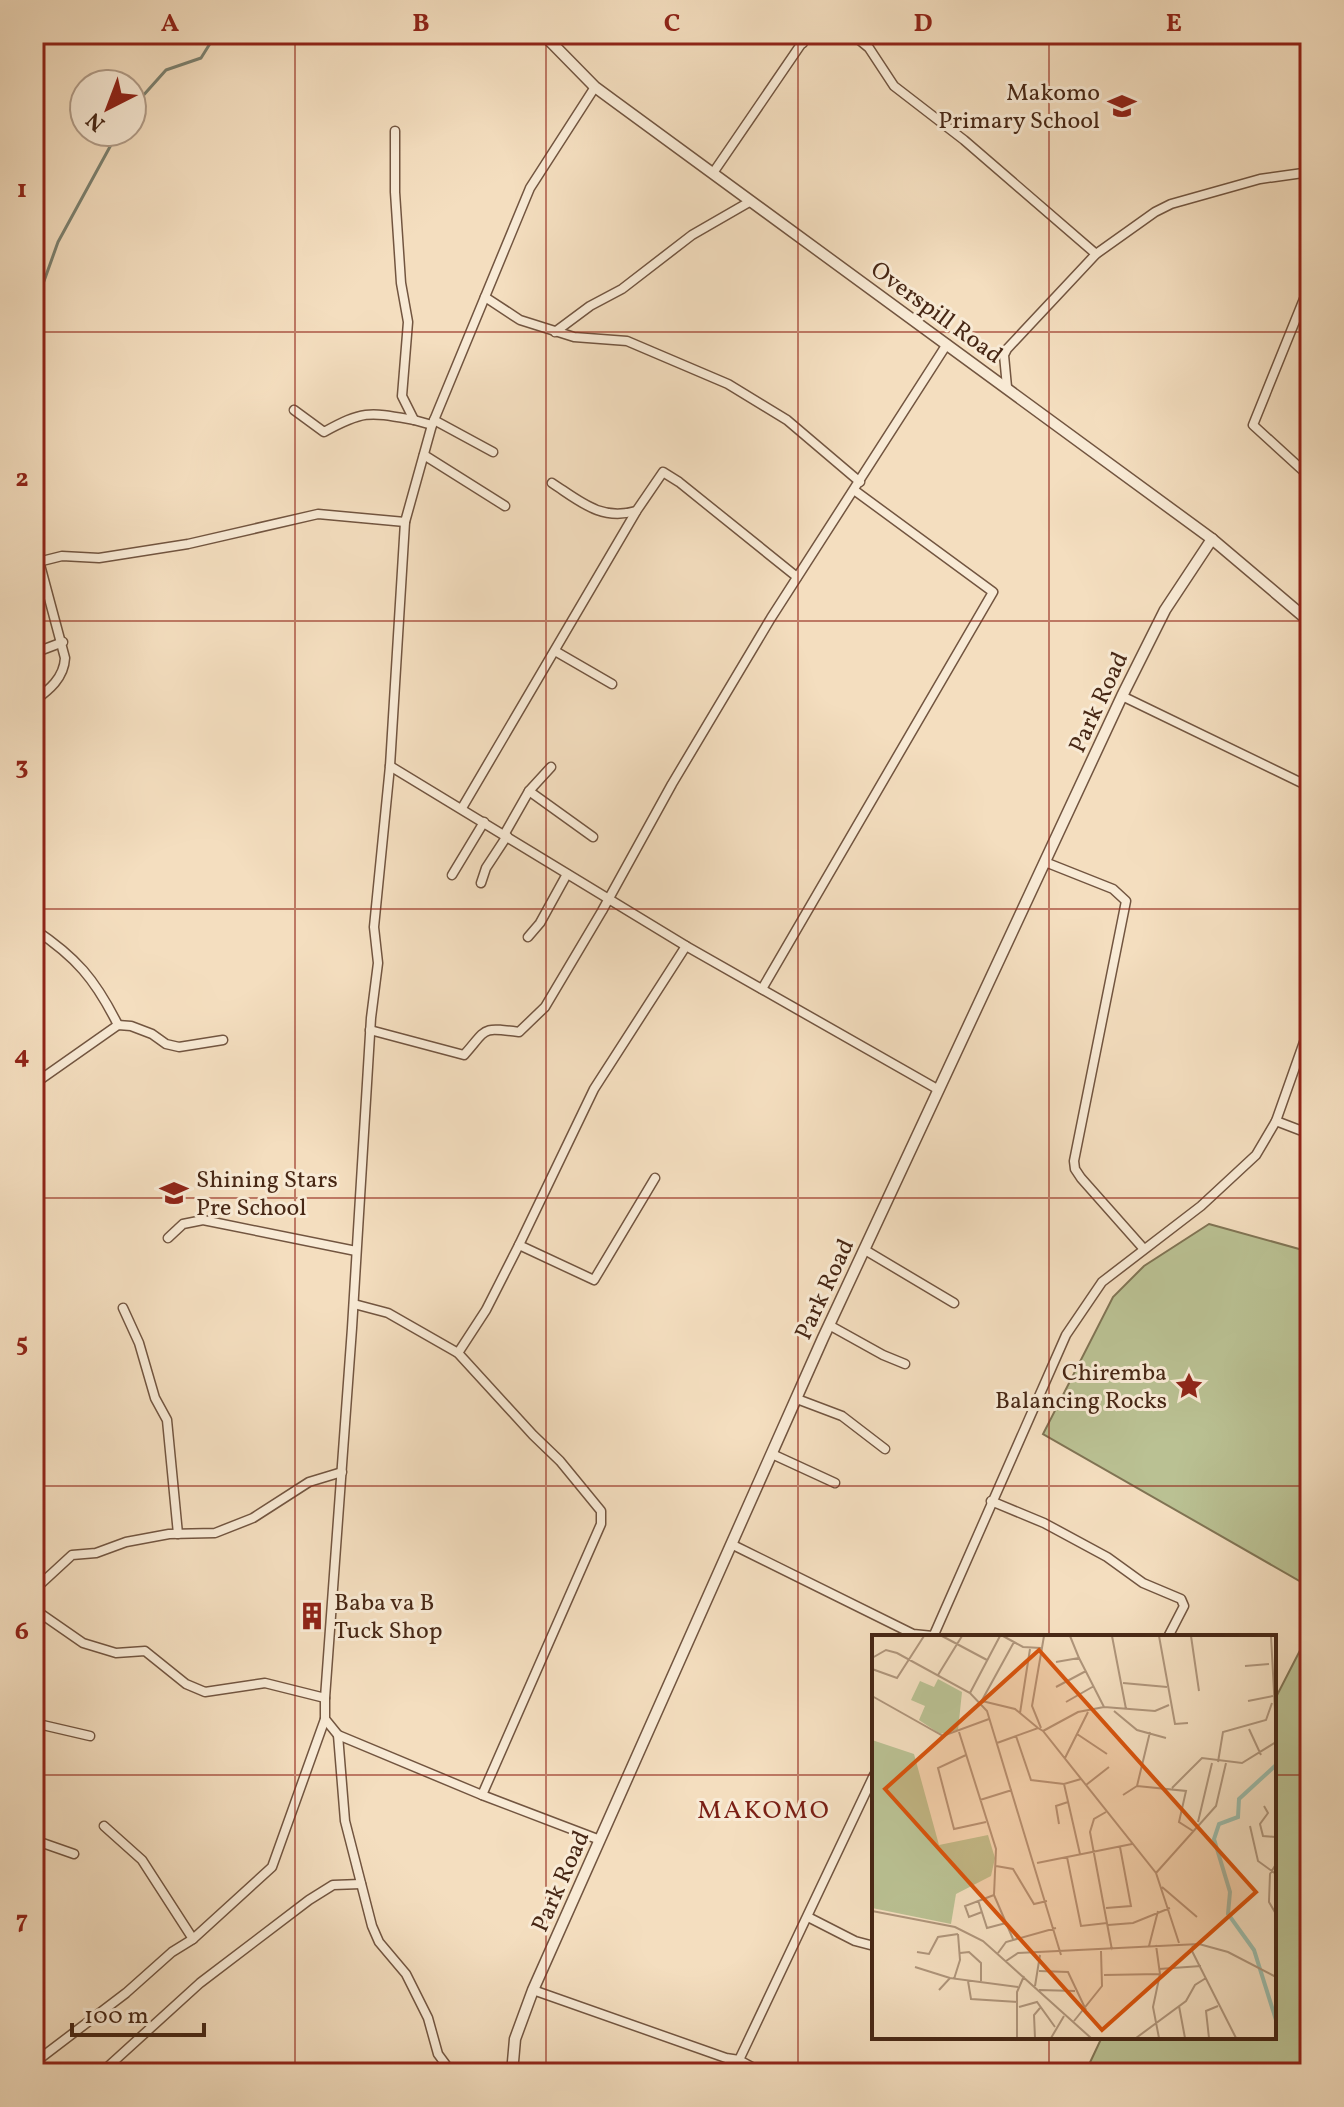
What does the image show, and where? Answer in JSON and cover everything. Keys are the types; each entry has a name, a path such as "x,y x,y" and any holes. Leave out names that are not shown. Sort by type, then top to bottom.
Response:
{"street":[{"name":"Overspill Road","path":"543,34 595,87 1212,539 1310,622"},
{"path":"791,34 803,43"},
{"path":"713,173 808,34"},
{"path":"852,34 869,48 894,86 964,140 1096,254"},
{"path":"34,2063 126,1993 172,1952 193,1939 272,1867 325,1719 370,1030 378,963 374,927 390,766 405,522 433,423 530,188 595,87"},
{"path":"395,131 395,192 401,283 408,322 402,396 414,420"},
{"path":"1007,387 1004,355 1007,349 1096,254 1125,232 1171,204 1260,179 1310,172"},
{"path":"555,332 590,306 622,289 692,235 751,201"},
{"path":"1310,284 1306,304 1253,425 1310,477"},
{"path":"485,297 515,319 584,338 627,341 728,384 787,420 860,482"},
{"path":"370,1030 464,1055 481,1033 491,1028 519,1032 545,1007 667,792 797,577 947,344"},
{"path":"294,410 324,432 371,413 433,423 493,452"},
{"path":"424,455 505,506"},
{"path":"462,808 637,510 663,472 797,577"},
{"path":"552,483 603,512 619,516 637,510"},
{"path":"762,989 993,592 854,490"},
{"path":"34,701 51,688 65,668 63,642 37,562 62,556 99,558 188,544 318,514 405,522"},
{"name":"Park Road","path":"512,2073 515,2039 533,1990 829,1325 1122,696 1165,610 1212,539"},
{"path":"34,653 63,642"},
{"path":"555,651 612,684"},
{"path":"1122,696 1310,787"},
{"path":"390,766 608,900 939,1090"},
{"path":"481,883 486,868 529,791 551,767"},
{"path":"529,791 593,837"},
{"path":"452,875 484,822"},
{"path":"1045,862 1113,889 1126,901 1074,1161 1081,1178 1143,1248"},
{"path":"528,937 540,923 567,874"},
{"path":"34,929 68,952 83,968 118,1025"},
{"path":"458,1353 486,1310 594,1089 686,946"},
{"path":"34,1084 118,1025 131,1026 152,1034 166,1044 179,1047 223,1040"},
{"path":"933,1635 1066,1335 1102,1282 1201,1206 1250,1162 1276,1121 1310,1025"},
{"path":"1276,1121 1310,1134"},
{"path":"519,1245 594,1280 655,1178"},
{"path":"168,1238 183,1224 203,1220 356,1251"},
{"path":"865,1250 954,1303"},
{"path":"354,1304 388,1313 458,1353 560,1461 601,1511 601,1524 482,1795"},
{"path":"123,1308 139,1343 155,1398 167,1420 178,1534"},
{"path":"829,1325 905,1364"},
{"path":"797,1399 842,1416 885,1449"},
{"path":"772,1454 835,1483"},
{"path":"34,1590 72,1555 96,1553 126,1542 178,1534 206,1535 253,1518 309,1482 342,1472"},
{"path":"991,1501 1044,1523 1107,1557 1143,1583 1181,1599 1184,1606 1169,1635"},
{"path":"731,1544 913,1634 923,1635"},
{"path":"34,1609 83,1643 116,1653 145,1651 186,1684 197,1689 213,1692 265,1683 325,1698"},
{"path":"325,1719 338,1735 600,1840"},
{"path":"34,1723 90,1736"},
{"path":"338,1735 345,1821 372,1926 379,1942 406,1974 428,2018 432,2042 452,2073"},
{"path":"739,2060 872,1779"},
{"path":"104,1826 142,1860 193,1939"},
{"path":"34,1840 74,1854"},
{"path":"101,2073 200,1983 309,1900 333,1885 361,1884"},
{"path":"808,1917 855,1941 872,1945"},
{"path":"533,1990 739,2060 763,2073"}],"green space":[{"name":"Chiremba Balancing Rocks","path":"1209,1224 1310,1252 1310,1587 1043,1434 1113,1297 1144,1266"},
{"path":"1310,1631 1310,2073 1085,2073 1101,2039 1276,2039 1276,1697"}],"waterway":[{"path":"148,90 166,70 201,58 216,34"},
{"path":"34,309 58,242 109,148"}],"place":[{"name":"Makomo Primary School","path":"1122,106"},
{"name":"Shining Stars Pre School","path":"174,1193"},
{"name":"Chiremba Balancing Rocks","path":"1189,1386"},
{"name":"Baba va B Tuck Shop","path":"312,1616"}],"district":[{"name":"MAKOMO","path":"764,1809"}]}
